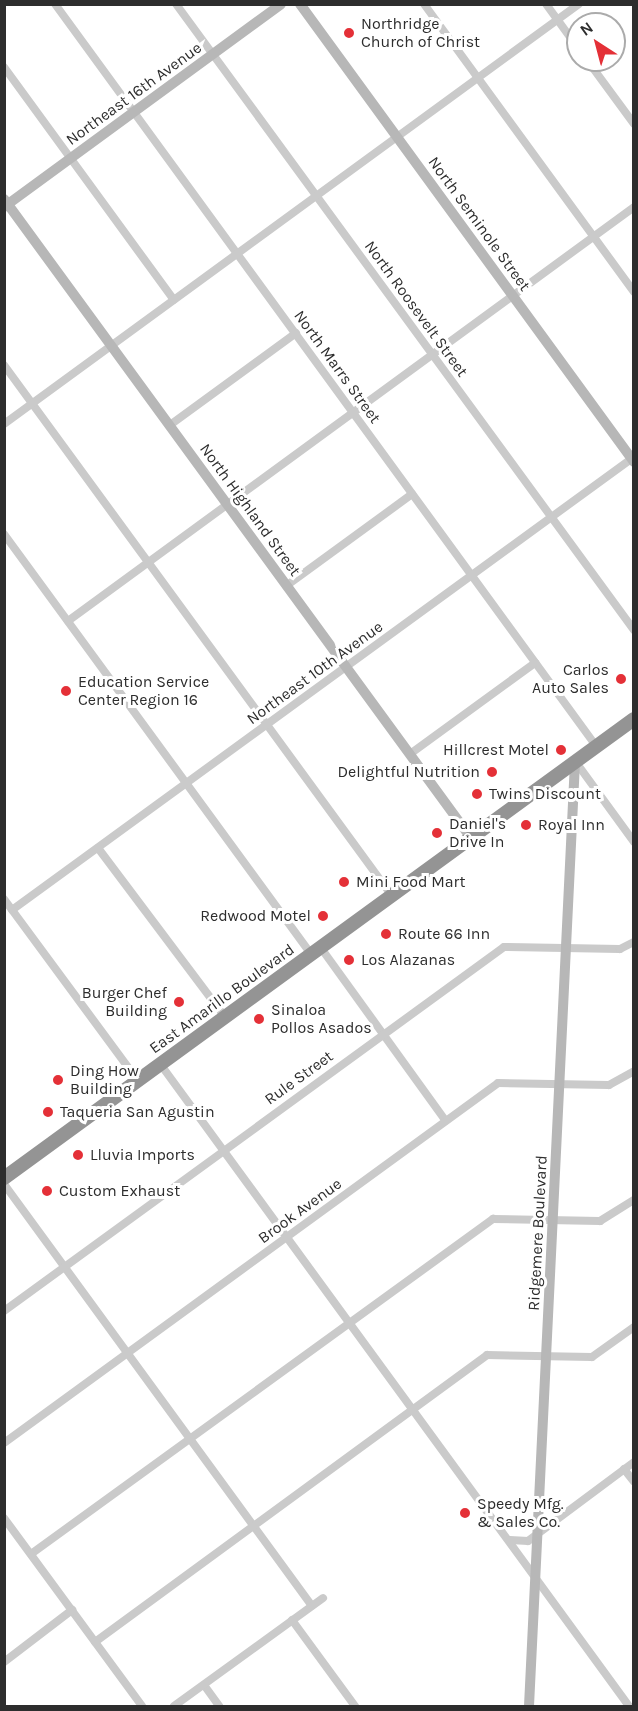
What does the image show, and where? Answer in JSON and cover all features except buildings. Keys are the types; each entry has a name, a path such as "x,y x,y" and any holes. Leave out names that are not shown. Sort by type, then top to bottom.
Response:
{"highway":[{"name":"East Amarillo Boulevard","path":"4,1178 633,719"}],"street":[{"name":"North Marrs Street","path":"55,4 596,746"},
{"name":"North Roosevelt Street","path":"176,4 633,630"},
{"name":"Northeast 16th Avenue","path":"6,203 281,4"},
{"name":"North Seminole Street","path":"300,4 633,459"},
{"path":"424,4 633,292"},
{"path":"546,4 566,32"},
{"path":"4,424 579,4"},
{"path":"4,67 174,300"},
{"path":"596,72 633,124"},
{"name":"North Highland Street","path":"6,203 471,838"},
{"path":"68,621 633,207"},
{"path":"170,424 296,333"},
{"path":"4,365 392,896"},
{"name":"Northeast 10th Avenue","path":"12,910 633,459"},
{"path":"286,586 412,494"},
{"path":"4,534 186,784 383,1035 446,1120"},
{"path":"410,754 535,663"},
{"path":"575,761 633,842"},
{"name":"Ridgemere Boulevard","path":"529,1707 538,1580 546,1355 568,946 575,761"},
{"path":"98,848 225,1017"},
{"path":"4,899 138,1081"},
{"name":"Rule Street","path":"4,1311 504,947 568,946 620,949 633,942"},
{"path":"161,1065 629,1707"},
{"name":"Brook Avenue","path":"4,1443 504,1080 613,1084 633,1071"},
{"path":"4,1184 312,1606"},
{"path":"32,1554 493,1219 600,1221 633,1200"},
{"path":"95,1642 490,1354 592,1357 633,1327"},
{"path":"508,1538 524,1543 633,1462"},
{"path":"624,1469 633,1482"},
{"path":"4,1518 142,1707"},
{"path":"174,1707 323,1598"},
{"path":"4,1662 72,1610"},
{"path":"292,1620 355,1707"},
{"path":"204,1685 219,1707"}],"place":[{"name":"Northridge Church of Christ","path":"349,33"},
{"name":"Carlos Auto Sales","path":"621,679"},
{"name":"Education Service Center Region 16","path":"66,691"},
{"name":"Hillcrest Motel","path":"561,750"},
{"name":"Delightful Nutrition","path":"492,772"},
{"name":"Twins Discount","path":"477,794"},
{"name":"Royal Inn","path":"526,825"},
{"name":"Daniel's Drive In","path":"437,833"},
{"name":"Mini Food Mart","path":"344,882"},
{"name":"Redwood Motel","path":"323,916"},
{"name":"Route 66 Inn","path":"386,934"},
{"name":"Los Alazanas","path":"349,960"},
{"name":"Burger Chef Building","path":"179,1002"},
{"name":"Sinaloa Pollos Asados","path":"259,1019"},
{"name":"Ding How Building","path":"58,1080"},
{"name":"Taqueria San Agustin","path":"48,1112"},
{"name":"Lluvia Imports","path":"78,1155"},
{"name":"Custom Exhaust","path":"47,1191"},
{"name":"Speedy Mfg. & Sales Co.","path":"465,1513"}]}
